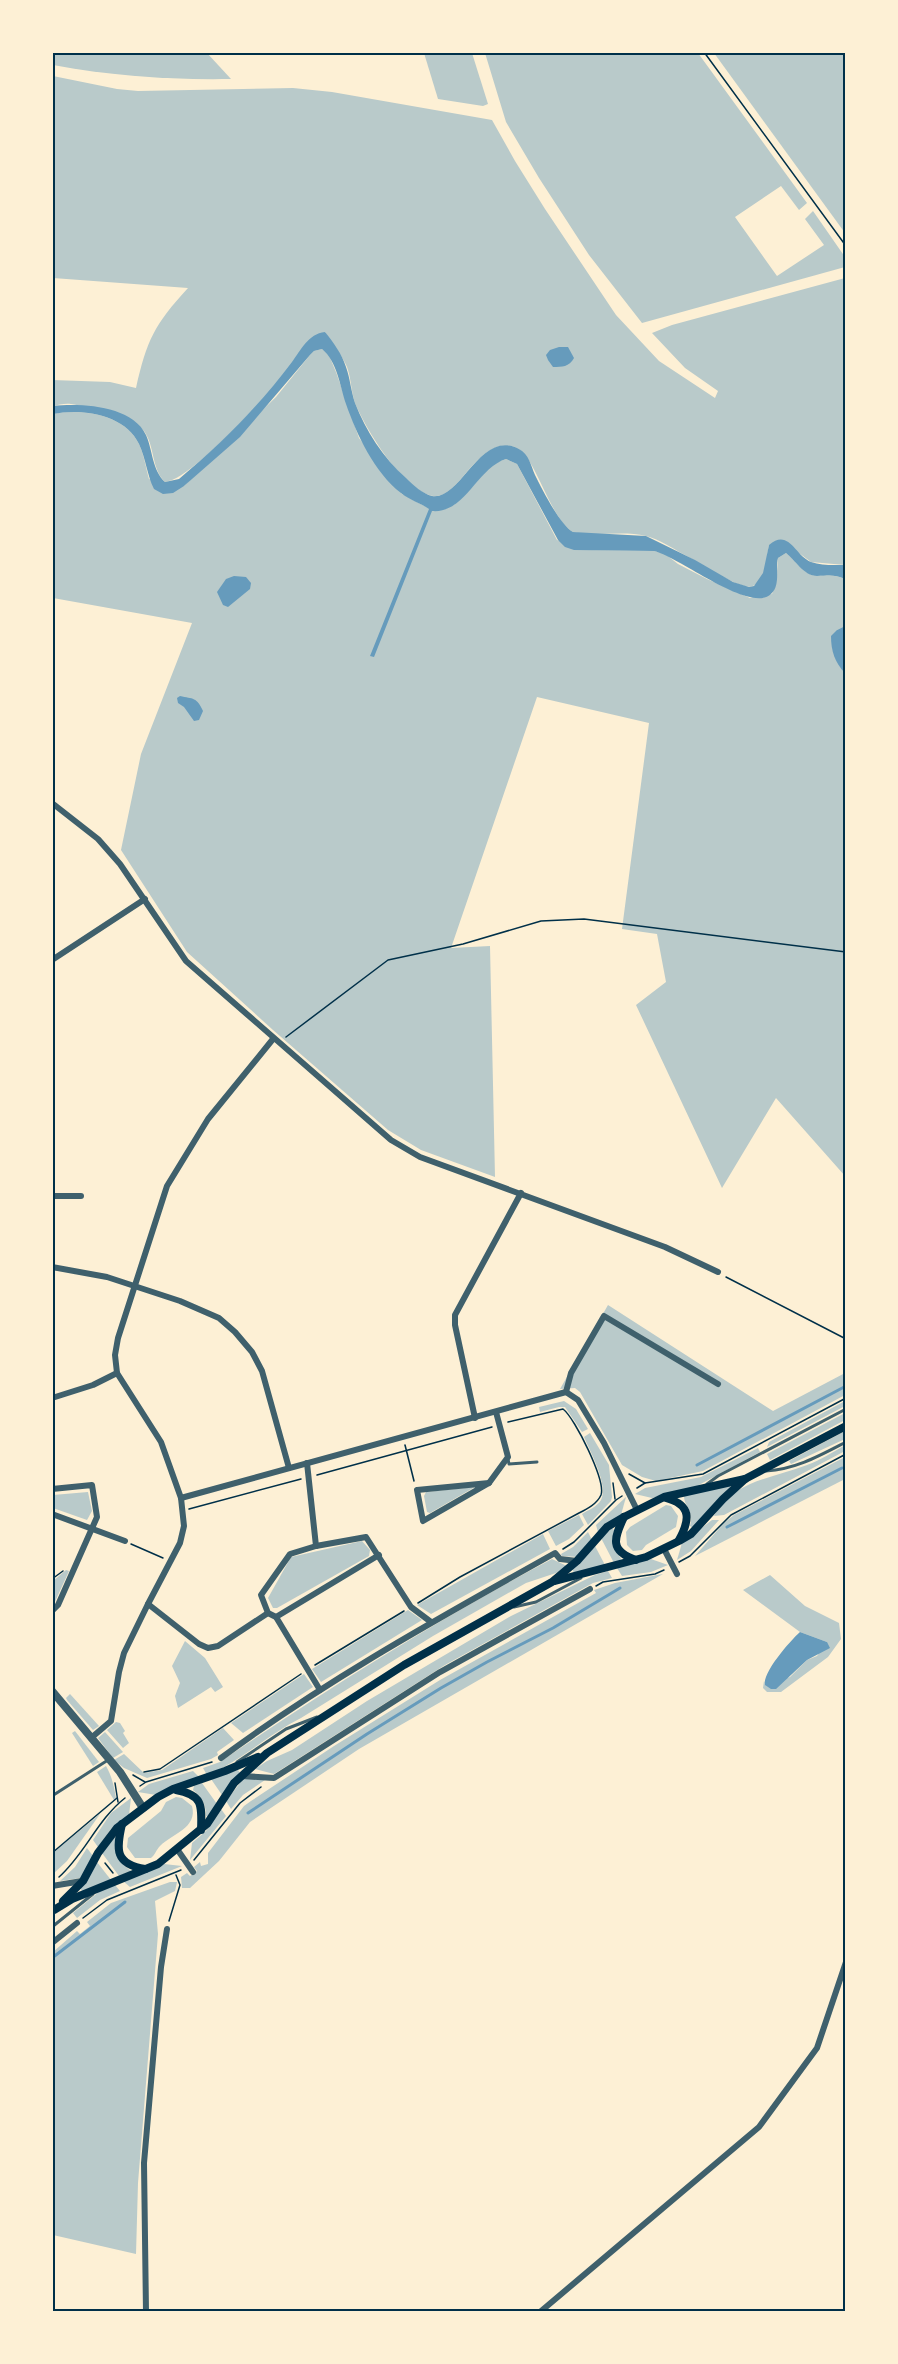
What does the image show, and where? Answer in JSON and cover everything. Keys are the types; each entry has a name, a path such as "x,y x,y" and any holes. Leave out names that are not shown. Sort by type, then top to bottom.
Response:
{"main road":[{"path":"552,1582 636,1560 679,1541 691,1533 745,1479 846,1426"},
{"path":"53,1911 72,1899 158,1864 207,1824 234,1783 267,1754 404,1665 552,1582 577,1561 607,1527 664,1497 745,1479"},
{"path":"664,1497 681,1505 687,1514 686,1529 679,1541"},
{"path":"624,1517 616,1534 616,1544 622,1554 636,1560"},
{"path":"53,1911 83,1881 98,1853 123,1824 143,1808 173,1789 225,1772 267,1754"},
{"path":"173,1789 187,1792 197,1798 201,1809 201,1830"},
{"path":"123,1824 119,1843 120,1855 130,1866 145,1869"}],"street":[{"path":"52,803 98,839 120,864 186,961 391,1140 420,1157 665,1247 718,1272"},
{"path":"52,960 145,899"},
{"path":"91,1738 111,1721 117,1680 124,1653 183,1537 184,1526 181,1498 161,1442 117,1373 115,1355 134,1286 167,1186 208,1119 275,1041"},
{"path":"475,1418 455,1325 455,1315 521,1193"},
{"path":"52,1196 81,1196"},
{"path":"52,1267 98,1275 180,1301 219,1318 252,1352 262,1371 289,1468"},
{"path":"566,1392 571,1373 604,1316 718,1384"},
{"path":"52,1398 93,1385 117,1373"},
{"path":"181,1498 566,1392 578,1400 637,1510"},
{"path":"489,1483 417,1490 423,1521 489,1483 508,1458 496,1412"},
{"path":"308,1463 316,1546"},
{"path":"52,1489 92,1485 97,1517 58,1605 52,1611"},
{"path":"52,1514 125,1541"},
{"path":"320,1690 276,1617 268,1612 261,1595 290,1554 316,1546 366,1537 411,1607 431,1622"},
{"path":"663,1549 677,1574"},
{"path":"221,1758 320,1690 431,1622 555,1553 560,1558 577,1561"},
{"path":"276,1617 379,1555"},
{"path":"242,1776 274,1778 440,1671 590,1589"},
{"path":"148,1604 199,1644 208,1648 218,1646 268,1612"},
{"path":"52,1691 120,1772 143,1808"},
{"path":"177,1850 193,1872"},
{"path":"53,1883 83,1881"},
{"path":"52,1943 77,1923"},
{"path":"146,2312 144,2163 161,1967 167,1929"},
{"path":"540,2312 759,2127 816,2048 846,1962"}],"lane":[{"path":"701,1489 718,1476 846,1409"},
{"path":"758,1472 781,1470 807,1463 846,1442"},
{"path":"508,1458 509,1464 537,1462"},
{"path":"506,1608 536,1602 594,1570"},
{"path":"225,1772 286,1729 332,1710"},
{"path":"52,1796 108,1760"},
{"path":"52,1927 101,1887"}],"path":[{"path":"704,52 846,246"},
{"path":"275,1041 388,960 464,944 541,921 584,919 846,952"},
{"path":"718,1272 846,1339"},
{"path":"555,1553 574,1542 616,1500 645,1483 703,1474 846,1398"},
{"path":"144,1772 160,1769 308,1670 460,1577 579,1513 597,1501 602,1486 582,1434 563,1409 183,1511"},
{"path":"402,1439 417,1490"},
{"path":"725,1519 846,1454"},
{"path":"617,1470 630,1474 645,1483"},
{"path":"125,1541 170,1561"},
{"path":"590,1589 603,1582 619,1579"},
{"path":"146,1782 221,1758"},
{"path":"118,1804 115,1783 120,1772"},
{"path":"77,1923 106,1900 175,1874 188,1865 245,1798 274,1778"},
{"path":"53,1883 72,1865 107,1814 132,1793"},
{"path":"52,1853 117,1798"},
{"path":"88,1841 126,1891"},
{"path":"167,1929 180,1886 175,1874"}],"shaded area":[{"path":"52,53 207,53 231,79 186,79 75,69 53,65"},
{"path":"424,53 472,53 488,104 483,106 438,99"},
{"path":"485,53 698,53 807,203 799,210 781,186 735,217 777,276 824,245 805,219 813,211 845,257 845,267 642,323 589,255 506,122"},
{"path":"714,53 845,53 845,233"},
{"path":"53,76 138,91 293,88 332,92 492,120 545,209 616,315 659,361 715,398 718,391 685,368 652,333 672,325 845,278 845,565 811,562 799,553 769,545 761,578 758,583 747,587 729,580 651,537 637,534 573,532 564,525 557,514 529,461 515,447 502,446 490,450 479,458 443,495 433,496 421,491 409,483 386,457 367,428 355,403 347,367 325,332 222,441 199,462 179,476 165,482 157,470 150,443 144,431 139,427 110,414 78,405 53,406 52,380 110,382 136,388 153,334 167,312 188,288 53,278"},
{"path":"322,349 328,353 336,372 359,438 402,494 432,510 454,505 493,464 506,459 517,464 557,540 589,550 664,553 678,564 750,598 772,594 776,584 778,558 786,553 812,575 845,579 845,626 837,630 843,671 846,673 845,1176 776,1098 722,1188 636,1005 666,982 657,934 622,929 649,723 537,697 451,948 490,946 495,1177 421,1150 388,1130 273,1030 187,952 121,850 141,754 192,623 53,598 52,414 89,413 124,426 139,444 149,479 184,486 276,397 314,351"},
{"path":"608,1305 773,1411 845,1373 845,1395 703,1471 656,1481 642,1477 622,1465 580,1392 575,1388 560,1389"},
{"path":"564,1401 576,1409 588,1429 582,1432 565,1407 540,1412 539,1407"},
{"path":"845,1401 845,1406 767,1447 769,1442"},
{"path":"845,1413 845,1420 770,1460 767,1454"},
{"path":"845,1431 845,1439 791,1464 789,1461"},
{"path":"590,1433 609,1465 612,1497 611,1501 588,1525 582,1514 597,1505 603,1494 598,1468 584,1437"},
{"path":"845,1445 845,1451 724,1515 714,1516 732,1494 743,1487 812,1463"},
{"path":"758,1448 760,1452 697,1486 652,1498 635,1494 645,1488 701,1477"},
{"path":"845,1457 845,1479 695,1556 734,1515"},
{"path":"729,1484 731,1488 693,1528 690,1526 691,1516 684,1496"},
{"path":"475,1487 430,1513 427,1512 424,1496 426,1492"},
{"path":"88,1492 92,1511 87,1520 53,1508 53,1495"},
{"path":"626,1497 621,1515 598,1532 596,1525"},
{"path":"666,1505 671,1506 678,1516 676,1527 646,1545 642,1550 633,1551 627,1545 626,1532 630,1527"},
{"path":"579,1515 584,1525 569,1539 556,1546 548,1531"},
{"path":"712,1520 719,1520 691,1551 677,1560 682,1543"},
{"path":"612,1528 615,1531 621,1558 620,1561 614,1563 601,1538"},
{"path":"588,1532 592,1540 578,1557 562,1556 561,1554 573,1547"},
{"path":"543,1534 550,1549 431,1614 417,1605"},
{"path":"362,1541 370,1550 369,1556 277,1608 273,1608 268,1598 291,1557"},
{"path":"595,1546 605,1565 574,1573 572,1569"},
{"path":"552,1559 567,1566 556,1573 526,1583 433,1636 232,1762 207,1775 203,1768 220,1762 301,1708 425,1631"},
{"path":"651,1559 668,1565 651,1572 622,1576 617,1568"},
{"path":"66,1570 69,1571 53,1606 53,1581"},
{"path":"608,1571 612,1578 593,1583 445,1665 274,1774 255,1769 292,1750 367,1701 511,1616 595,1575"},
{"path":"663,1574 359,1749 250,1822 219,1861 190,1888 182,1888 181,1877 187,1873 190,1876 197,1871 194,1867 200,1862 201,1866 208,1864 208,1853 244,1806 334,1746 440,1680 596,1593 594,1590 615,1583"},
{"path":"770,1575 805,1606 839,1623 841,1639 828,1657 781,1692 767,1692 763,1688 764,1681 765,1685 790,1677 807,1660 817,1656 827,1642 800,1632 743,1590"},
{"path":"408,1610 422,1620 321,1682 312,1669"},
{"path":"185,1641 205,1658 223,1687 215,1692 211,1687 178,1708 175,1696 180,1683 172,1666"},
{"path":"304,1674 313,1687 243,1733 231,1723"},
{"path":"70,1694 99,1726 93,1730 67,1700"},
{"path":"116,1722 120,1723 125,1731 123,1733 129,1743 123,1748 107,1730"},
{"path":"223,1728 234,1740 217,1752 218,1755 147,1778 124,1768 114,1760 124,1754 144,1773 162,1770"},
{"path":"75,1731 99,1762 93,1766 72,1733"},
{"path":"105,1732 123,1752 113,1758 98,1738"},
{"path":"106,1766 114,1786 116,1798 114,1800 97,1772"},
{"path":"238,1770 240,1773 222,1795 211,1779"},
{"path":"193,1771 199,1777 156,1795 138,1792 149,1784"},
{"path":"244,1778 265,1780 243,1795 231,1809 226,1801"},
{"path":"202,1783 217,1804 209,1817 206,1816 201,1798 193,1790 194,1786"},
{"path":"176,1797 182,1798 192,1806 193,1814 188,1825 160,1846 151,1858 135,1858 127,1847 128,1838 161,1811 166,1802"},
{"path":"131,1798 129,1815 111,1829 98,1847 93,1840 111,1813"},
{"path":"221,1809 226,1816 190,1860 192,1843 206,1831"},
{"path":"100,1814 67,1861 53,1874 53,1853"},
{"path":"115,1837 118,1856 131,1871 119,1876 102,1853"},
{"path":"87,1848 93,1856 81,1878 60,1881 75,1867"},
{"path":"97,1862 111,1880 82,1891 80,1888"},
{"path":"164,1864 182,1866 130,1887 123,1881"},
{"path":"170,1882 177,1882 175,1891 155,1901 158,1934 138,2183 136,2254 53,2235 53,1952 77,1931 80,1934 90,1926 87,1922 111,1903"},
{"path":"115,1885 120,1891 100,1900 77,1918 73,1913 100,1891"}],"water":[{"path":"325,332 344,362 355,403 370,434 398,470 425,493 432,496 442,495 452,488 482,456 493,448 505,445 519,449 525,454 552,506 573,532 646,536 733,582 749,587 754,586 763,573 769,545 782,540 787,541 811,562 824,565 845,565 845,579 812,575 786,553 778,558 777,582 774,590 771,594 761,598 731,591 654,551 574,550 565,547 558,540 517,464 506,459 487,471 453,505 443,510 432,511 374,657 370,656 429,509 401,493 375,464 355,428 335,367 322,349 310,355 240,437 173,493 163,494 154,489 139,444 124,426 89,413 53,414 53,406 77,405 104,408 129,417 146,435 155,466 165,482 179,479 225,438 253,409 309,339"},
{"path":"568,347 574,358 568,365 553,367 546,355 550,350"},
{"path":"234,576 246,577 251,583 250,589 228,607 223,605 217,592 226,579"},
{"path":"845,626 845,673 834,656 831,636"},
{"path":"180,696 194,699 199,703 203,711 199,720 194,721 184,707 178,703 177,698"},
{"path":"800,1632 827,1642 830,1648 807,1660 776,1689 771,1689 765,1685 765,1680 772,1665"}],"waterway":[{"path":"697,1465 846,1386"},
{"path":"727,1527 842,1468"},
{"path":"248,1813 441,1688 553,1628 620,1588"},
{"path":"52,1958 125,1902"}]}
